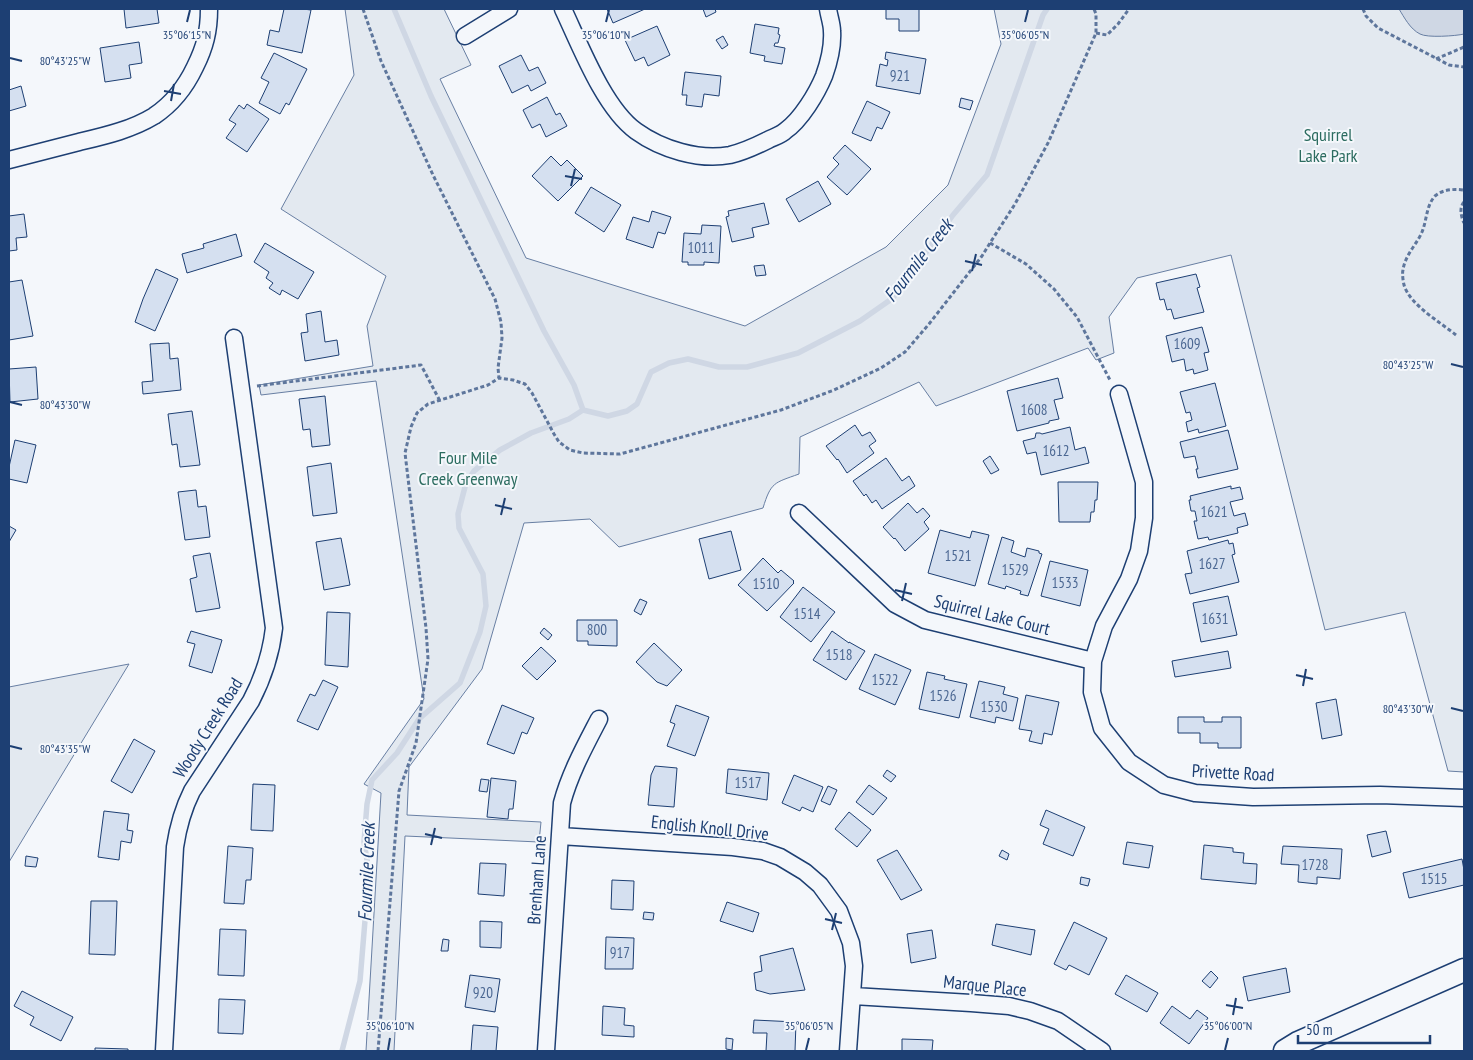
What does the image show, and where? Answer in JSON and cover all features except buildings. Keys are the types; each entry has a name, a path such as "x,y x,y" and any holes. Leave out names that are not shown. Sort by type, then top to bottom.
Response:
{"street":[{"path":"9,160 105,135 134,126 155,115 176,97 190,78 204,50 208,30 209,9"},
{"path":"464,36 509,9"},
{"path":"563,9 598,83 615,111 635,130 657,144 670,149 706,156 729,155 751,148 786,131 803,113 819,89 829,60 832,32 828,9"},
{"name":"Woody Creek Road","path":"164,1051 178,830 184,807 192,791 251,701 271,650 274,628 234,338"},
{"name":"Privette Road","path":"1119,394 1144,482 1144,518 1139,551 1129,579 1104,626 1093,661 1092,692 1102,728 1129,762 1164,785 1195,793 1253,797 1380,795 1464,798"},
{"name":"Squirrel Lake Court","path":"799,513 895,604 925,620 1093,661"},
{"name":"Brenham Lane","path":"546,1051 562,803 579,757 599,719"},
{"name":"English Knoll Drive","path":"560,836 733,847 763,851 780,856 806,872 820,885 839,911 851,942 854,966 848,1051"},
{"path":"1285,1051 1298,1043 1464,970"},
{"name":"Marque Place","path":"852,996 1009,1006 1058,1021 1102,1051"}],"path":[{"path":"363,9 381,61 433,174 495,299 501,322 502,338 498,368 499,378"},
{"path":"378,1051 399,791 416,743 428,659 426,628 404,453 417,413 428,404 488,385 499,378 513,380 525,384 532,393 554,434 570,450 583,453 620,454 781,410 834,390 881,368 905,352 929,324 982,256 1015,204 1048,144 1096,33 1096,14 1094,9"},
{"path":"1096,33 1107,36 1129,9"},
{"path":"1363,9 1366,16 1378,28 1449,66 1464,67"},
{"path":"1435,59 1464,47"},
{"path":"1456,335 1410,298 1404,285 1403,269 1410,251 1422,232 1429,206 1435,197 1443,191 1464,190"},
{"path":"1464,202 1461,215 1464,223"},
{"path":"990,243 1026,264 1054,289 1077,317 1119,394"},
{"path":"241,388 421,365 440,401"}],"green space":[{"path":"345,9 444,9 471,65 440,79 526,258 745,326 886,247 948,185 1001,44 994,9 1464,9 1464,772 1448,771 1405,612 1325,630 1231,255 1137,278 1109,317 1114,353 1096,360 1088,348 936,406 919,382 800,437 799,474 784,479 771,488 763,508 619,547 590,519 524,523 482,669 409,767 407,815 541,822 539,842 405,836 394,1051 366,1051 381,793 364,784 424,699 376,381 261,395 259,385 373,366 367,326 386,276 281,209 354,75"},
{"path":"129,664 9,862 9,687"}],"shaded area":[{"path":"1399,9 1464,9 1464,34 1435,36 1420,34 1410,26"}],"waterway":[{"path":"394,9 431,96 544,331 574,385 583,410"},
{"name":"Fourmile Creek","path":"342,1051 360,981 369,872 364,842 367,804 372,780 397,753 419,719 460,683 480,632 486,606 483,574 459,528 458,514 466,483 474,471 500,450 531,433 569,419 583,410 608,416 627,411 637,404 651,372 669,363 688,359 719,367 747,367 798,353 860,321 893,298 953,215 987,175 1043,15 1047,9"}],"park label":[{"name":"Squirrel Lake Park","path":"1328,145"},
{"name":"Four Mile Creek Greenway","path":"468,468"}]}
